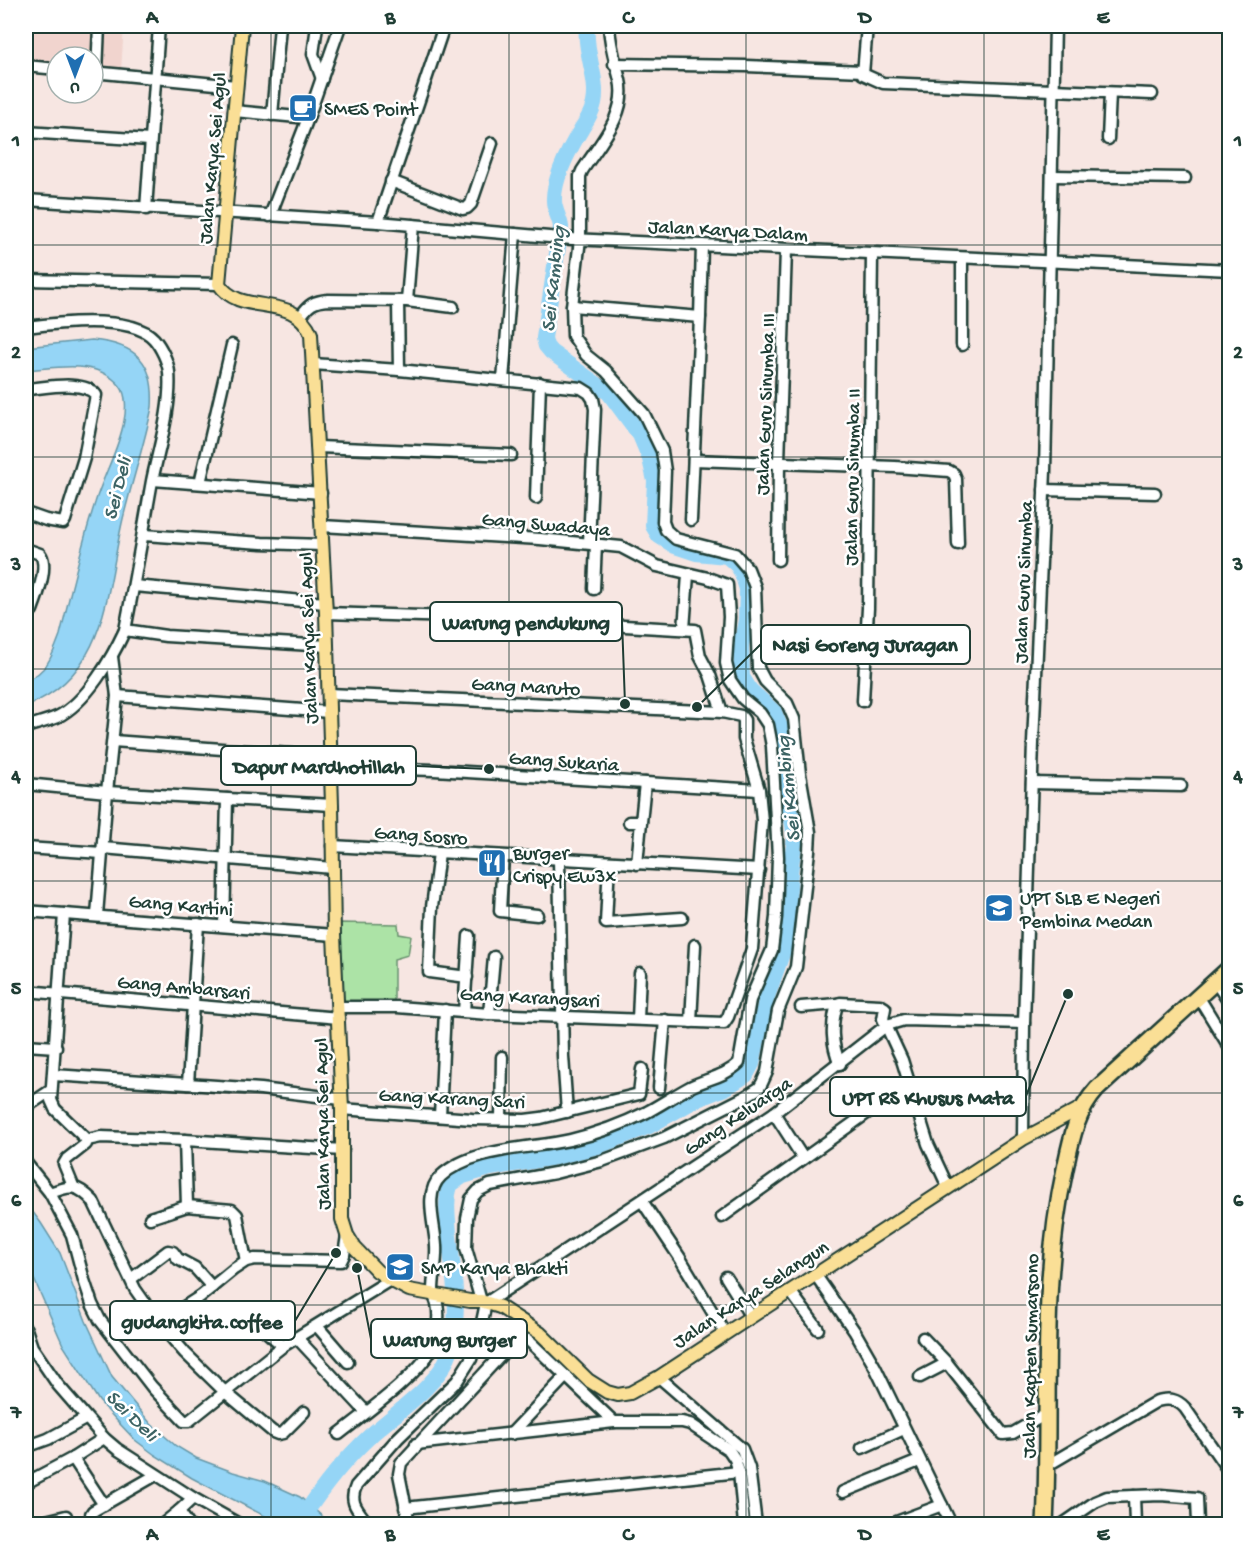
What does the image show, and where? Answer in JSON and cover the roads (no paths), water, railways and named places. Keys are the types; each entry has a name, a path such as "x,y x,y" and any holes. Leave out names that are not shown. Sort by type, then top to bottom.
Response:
{"highway":[{"name":"Jalan Kapten Sumarsono","path":"1045,1524 1048,1465 1049,1281 1059,1197 1083,1107 1097,1089 1230,968"}],"main road":[{"name":"Jalan Karya Sei Agul","path":"219,284 242,26"},
{"path":"219,284 225,293 240,300 287,309 301,316"},
{"name":"Jalan Karya Sei Agul","path":"301,316 311,334 321,493 331,762 334,935 342,1104 342,1219 347,1236 364,1259 390,1280 409,1290 435,1294"},
{"name":"Jalan Karya Selangun","path":"435,1294 500,1307 540,1333 588,1380 607,1392 618,1395 630,1393 659,1377 1023,1139 1083,1107"}],"street":[{"path":"97,45 99,26"},
{"path":"146,209 159,26"},
{"path":"272,115 280,26"},
{"path":"317,26 314,54 322,79"},
{"path":"270,216 340,26"},
{"path":"378,222 444,26"},
{"path":"368,1524 353,1501 352,1495 356,1486 398,1438 457,1381 471,1359 479,1302 466,1248 467,1218 471,1199 478,1191 490,1185 555,1173 602,1161 664,1138 759,1088 766,1072 778,1011 796,967 810,832 794,719 787,703 765,681 758,668 755,586 742,561 735,554 676,538 666,530 663,522 665,471 662,451 644,414 606,371 586,355 573,336 572,306 582,171 618,115 622,97 610,44 609,26"},
{"path":"867,26 863,74 883,83 1152,94"},
{"name":"Jalan Guru Sinumba","path":"1023,1139 1024,1023 1044,490 1055,26"},
{"path":"614,64 863,71"},
{"path":"26,66 45,68"},
{"path":"105,73 236,86"},
{"path":"1108,139 1110,93"},
{"path":"234,111 308,118"},
{"path":"26,132 150,140"},
{"path":"391,181 463,209 467,208 471,204 492,143"},
{"path":"1052,176 1185,178"},
{"name":"Jalan Karya Dalam","path":"26,200 378,222 540,237 1230,270"},
{"path":"399,370 402,301 413,225"},
{"path":"503,380 514,234"},
{"path":"691,520 702,245"},
{"name":"Jalan Guru Sinumba III","path":"778,560 786,250"},
{"name":"Jalan Guru Sinumba II","path":"863,701 868,608 872,254"},
{"path":"962,258 962,345"},
{"path":"26,280 219,284"},
{"path":"301,316 307,306 317,301 402,301 453,307"},
{"path":"572,306 700,317"},
{"path":"26,327 86,321 136,327 154,338 169,371 162,438 125,630 112,657 77,702 58,717 26,727"},
{"path":"200,483 232,345"},
{"path":"313,364 540,383 581,388 589,393 595,409 592,544 594,589"},
{"path":"536,498 540,383"},
{"path":"26,389 81,386 92,390 96,395 84,458 66,520 63,523 57,522 26,513"},
{"path":"318,447 511,455"},
{"path":"694,460 945,470 954,474 957,483 958,544"},
{"path":"153,480 321,493"},
{"path":"1044,490 1155,493"},
{"name":"Gang Swadaya","path":"322,526 621,547 657,566 727,585 729,617 726,663 730,681 743,699 760,713 768,724 772,746 778,857 772,950 750,1000 739,1063 733,1070 691,1087 646,1112 593,1134 487,1155 449,1169 437,1181 432,1191 432,1217 436,1245 435,1294"},
{"path":"144,535 322,545"},
{"path":"26,549 40,554 45,564 32,610 26,611"},
{"path":"684,629 688,575"},
{"path":"134,586 326,608 696,630 700,656 710,675 722,712 743,717 744,739 759,790 762,821 759,870"},
{"path":"125,630 166,636 327,646"},
{"path":"97,915 117,696 112,657"},
{"name":"Gang Maruto","path":"328,694 722,712"},
{"path":"117,696 329,712"},
{"name":"Gang Sukaria","path":"112,741 446,771 759,790"},
{"path":"637,864 645,783"},
{"path":"1032,783 1181,786"},
{"path":"26,784 107,792 332,805"},
{"path":"224,926 227,799"},
{"path":"629,822 641,822"},
{"name":"Gang Sosro","path":"332,846 759,870"},
{"path":"26,848 226,857 332,868"},
{"path":"439,853 432,907 429,972 467,977"},
{"path":"503,857 500,911 537,915"},
{"path":"559,860 562,1016 567,1112"},
{"path":"609,863 606,923 682,918"},
{"name":"Gang Karangsari","path":"339,1013 397,1007 489,1014 724,1023 750,959 759,870"},
{"name":"Gang Kartini","path":"26,911 334,935"},
{"path":"64,914 54,1075 50,1091 51,1103 87,1140"},
{"path":"188,1084 198,924"},
{"path":"464,1012 469,936"},
{"path":"691,1022 695,945"},
{"path":"489,1014 494,957"},
{"path":"638,1019 640,973"},
{"path":"1215,981 1230,1004"},
{"name":"Gang Ambarsari","path":"26,991 193,1005 339,1013"},
{"path":"1198,996 1230,1048"},
{"path":"801,1007 840,1003 880,1005 885,1008 883,1019 902,1060 928,1144 948,1187"},
{"path":"837,1004 832,1022 833,1048 840,1064"},
{"path":"440,1116 445,1010"},
{"path":"659,1088 665,1020"},
{"path":"887,1025 904,1020 1024,1023"},
{"name":"Gang Keluarga","path":"479,1302 523,1277 642,1201 774,1113 840,1064 887,1025"},
{"path":"26,1045 56,1047"},
{"path":"501,1119 502,1056"},
{"name":"Gang Karang Sari","path":"54,1075 261,1089 342,1104 440,1116 501,1119 541,1118 639,1094 642,1069"},
{"path":"26,1107 50,1091"},
{"path":"722,1217 877,1106"},
{"path":"774,1113 803,1158"},
{"path":"87,1140 101,1137 185,1140 343,1150"},
{"path":"87,1140 86,1144 64,1164 73,1186 93,1201 135,1288 159,1323 225,1392 273,1432 283,1433 304,1412"},
{"path":"185,1140 187,1206"},
{"path":"26,1163 50,1193 72,1235 84,1280 100,1320 152,1387 180,1417 187,1421 283,1346 390,1280"},
{"path":"50,1193 73,1186"},
{"path":"642,1201 680,1258 725,1333"},
{"path":"150,1218 187,1206 226,1209 235,1212 246,1262"},
{"path":"159,1323 246,1262 255,1259 340,1261 344,1255 347,1236"},
{"path":"131,1279 168,1251 173,1252 178,1259 195,1268 212,1287"},
{"path":"815,1274 855,1332 875,1368 951,1524"},
{"path":"726,1277 751,1317"},
{"path":"790,1291 818,1329"},
{"path":"339,1434 399,1385 430,1351 434,1345 438,1315 435,1294"},
{"path":"219,1330 248,1316 283,1346"},
{"path":"317,1326 348,1362"},
{"path":"26,1329 29,1348 85,1419 104,1438 156,1475 239,1524"},
{"path":"297,1338 366,1412"},
{"path":"409,1524 399,1474 400,1463 515,1340 522,1338 528,1340 614,1422"},
{"path":"923,1338 1003,1434 1013,1433 1048,1413"},
{"path":"920,1377 946,1363"},
{"path":"511,1434 566,1376"},
{"path":"659,1377 742,1449 748,1468 756,1524"},
{"path":"1048,1465 1157,1401 1169,1400 1180,1402 1230,1473"},
{"path":"26,1447 85,1419"},
{"path":"416,1444 614,1422 673,1421 690,1424 729,1450 735,1459 739,1472 744,1524"},
{"path":"862,1448 904,1429"},
{"path":"26,1483 73,1458 104,1438"},
{"path":"73,1458 104,1505"},
{"path":"843,1492 919,1461"},
{"path":"405,1508 739,1472"},
{"path":"93,1524 92,1512 156,1475"},
{"path":"1063,1524 1103,1498 1134,1496 1196,1497 1198,1499 1198,1524"},
{"path":"1134,1496 1135,1524"},
{"path":"162,1524 193,1498"},
{"path":"891,1524 942,1505"},
{"path":"179,1511 188,1524"},
{"path":"33,1524 66,1516"}],"water":[{"name":"Sei Deli","path":"92,340 121,346 140,358 150,379 152,407 122,523 106,604 98,630 87,653 72,674 52,692 26,706 26,680 44,668 52,656 60,635 85,536 124,421 125,398 120,386 100,371 76,367 26,370 26,347"},
{"name":"Sei Deli","path":"26,1203 60,1253 86,1321 112,1377 151,1424 176,1446 196,1458 265,1481 300,1497 331,1524 280,1524 192,1478 135,1440 99,1401 63,1345 26,1261"}],"waterway":[{"name":"Sei Kambing","path":"303,1517 343,1464 370,1436 426,1388 444,1366 453,1340 456,1310 447,1210 450,1185 463,1176 490,1168 556,1157 598,1146 649,1126 746,1075 752,1064 766,1000 783,951 795,838 786,782 783,734 774,712 750,690 742,677 741,646 746,620 747,589 742,573 727,556 696,553 675,546 659,536 653,526 655,481 650,459 640,435 609,393 551,352 544,338 561,227 554,204 556,182 594,103 595,85 587,26"}],"place":[{"name":"SMES Point","path":"303,108"},
{"name":"Warung pendukung","path":"625,704"},
{"name":"Nasi Goreng Juragan","path":"697,707"},
{"name":"Dapur Mardhotillah","path":"489,769"},
{"name":"Burger Crispy Ew3x","path":"492,863"},
{"name":"UPT SLB E Negeri Pembina Medan","path":"999,908"},
{"name":"UPT RS Khusus Mata","path":"1068,994"},
{"name":"gudangkita.coffee","path":"336,1253"},
{"name":"SMP Karya Bhakti","path":"400,1267"},
{"name":"Warung Burger","path":"357,1268"}]}
